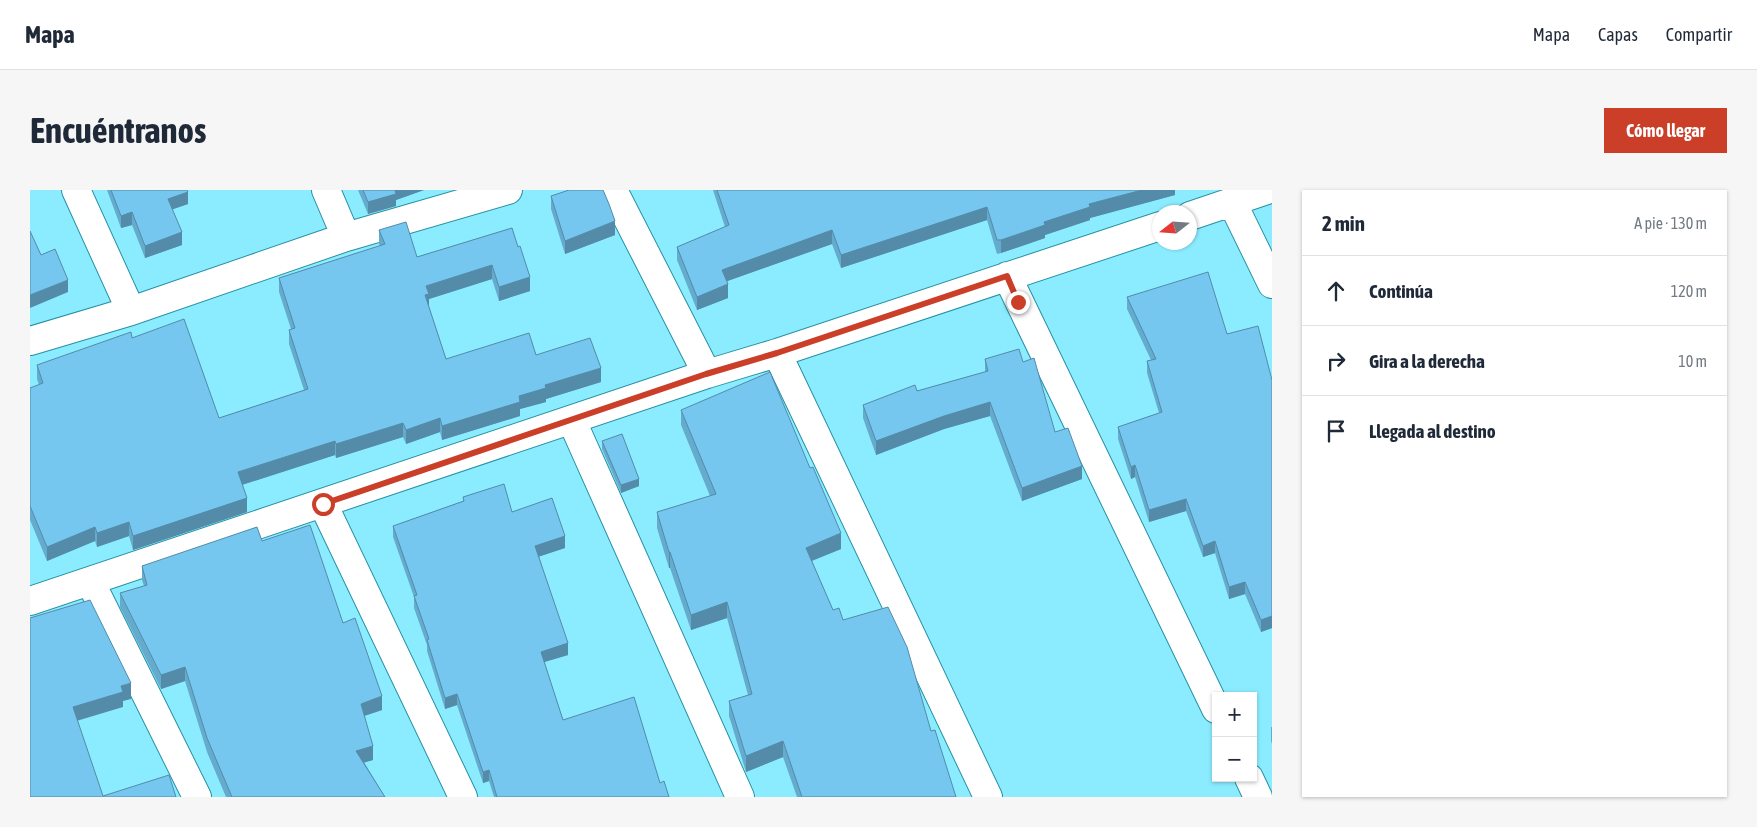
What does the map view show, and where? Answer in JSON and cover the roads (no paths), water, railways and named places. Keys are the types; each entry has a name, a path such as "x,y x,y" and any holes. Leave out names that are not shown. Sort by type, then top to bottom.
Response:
{"street":[{"path":"76,190 131,311"},
{"path":"326,190 346,237"},
{"path":"30,341 131,311 346,237 508,190"},
{"path":"613,190 706,374"},
{"path":"1197,214 1267,190"},
{"path":"1232,202 1272,284"},
{"path":"30,601 706,374 777,353 1152,229"},
{"path":"1007,276 1212,701"},
{"path":"777,353 988,797"},
{"path":"572,420 740,797"},
{"path":"323,504 463,797"},
{"path":"90,581 197,797"},
{"path":"1251,782 1258,797"}]}
